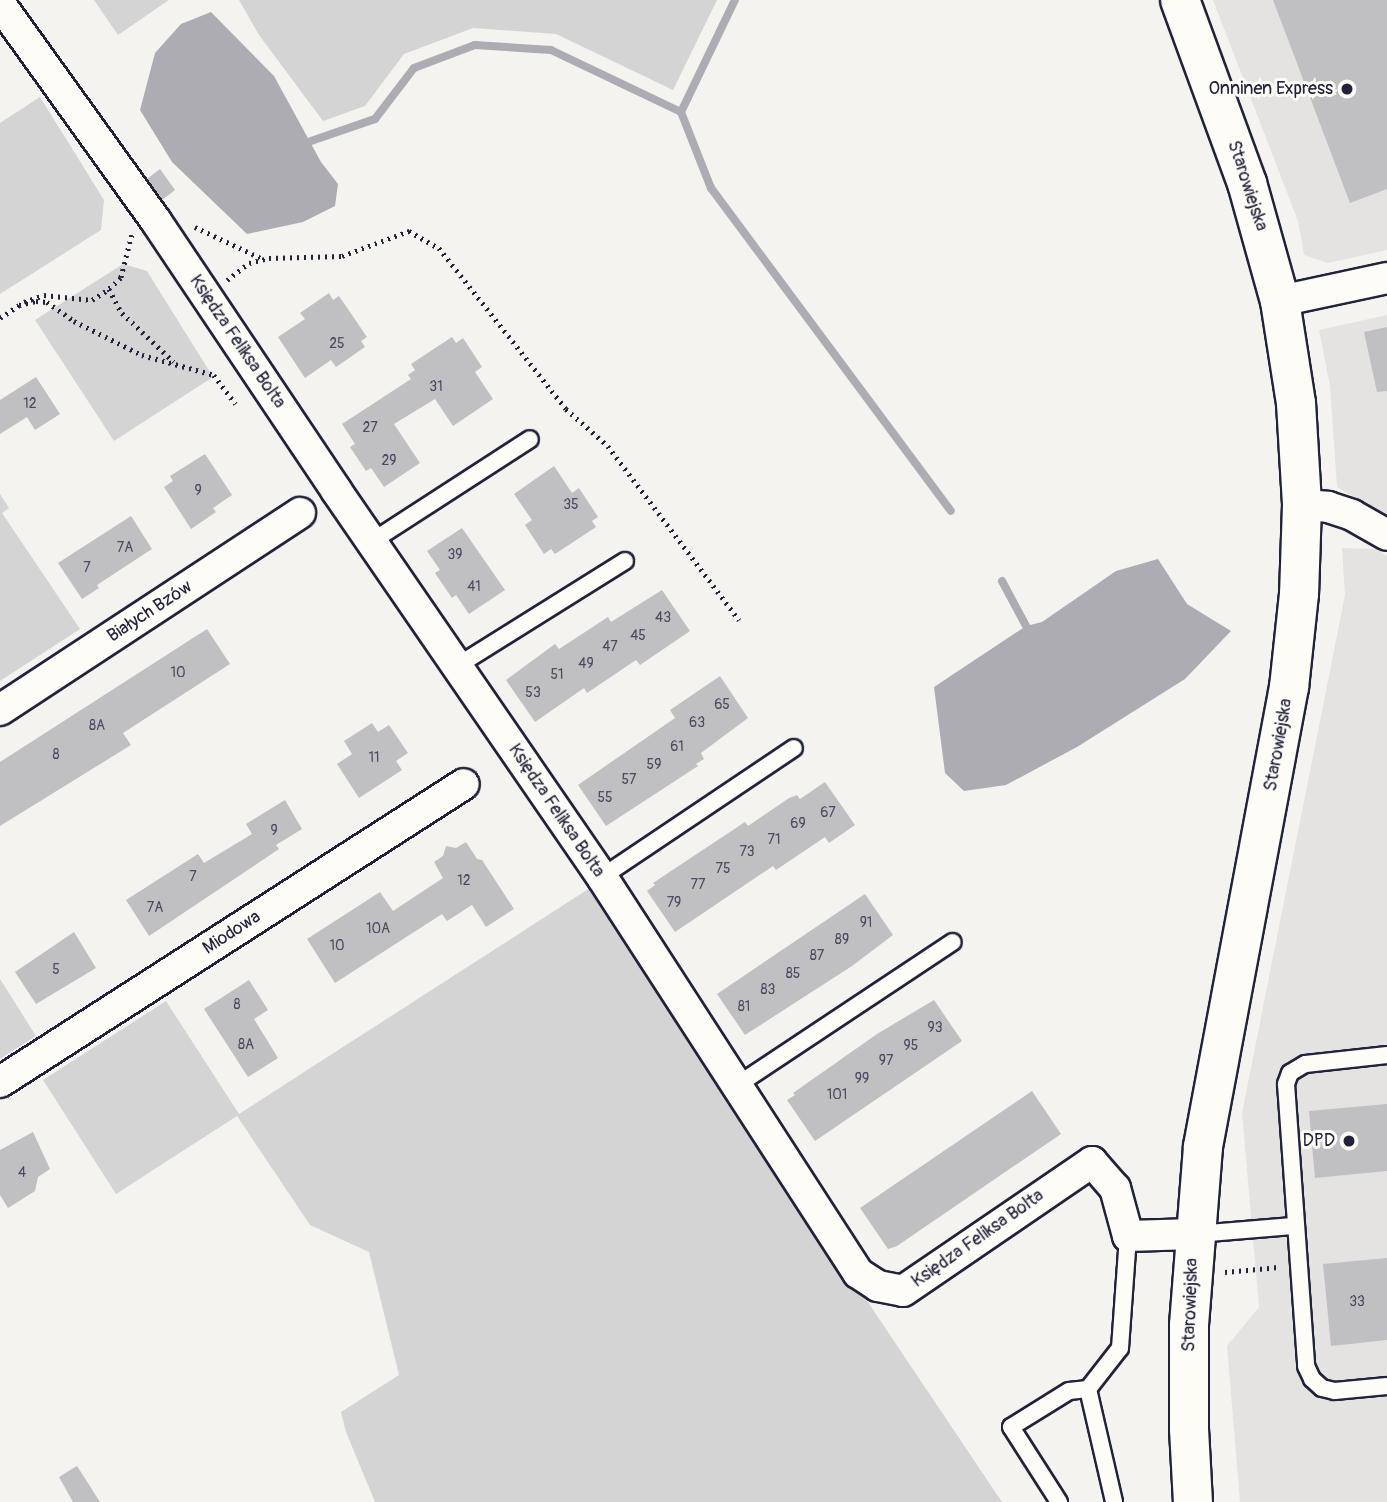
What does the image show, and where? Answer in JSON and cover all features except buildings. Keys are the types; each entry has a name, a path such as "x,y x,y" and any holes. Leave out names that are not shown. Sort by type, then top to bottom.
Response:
{"street":[{"name":"Starowiejska","path":"1180,0 1247,183 1280,301 1296,403 1302,505 1299,594 1289,687 1203,1147 1194,1234 1189,1429 1193,1502"},
{"name":"Księdza Feliksa Bolta","path":"0,4 163,230 371,542 602,877 858,1273 878,1286 902,1291 1092,1162 1115,1188 1128,1236"},
{"path":"1280,301 1387,278"},
{"path":"1302,505 1328,507 1352,515 1387,535"},
{"name":"Białych Bzów","path":"0,710 300,513"},
{"name":"Miodowa","path":"0,1082 464,784"},
{"path":"1128,1236 1194,1234"}],"lane":[{"path":"371,542 530,439"},
{"path":"457,666 625,561"},
{"path":"602,877 794,748"},
{"path":"736,1086 953,942"},
{"path":"1387,1055 1305,1064 1290,1073 1286,1084 1306,1366 1312,1379 1322,1388 1335,1391 1387,1386"},
{"path":"1194,1234 1294,1226"},
{"path":"1059,1502 1011,1427 1069,1391 1088,1389 1120,1348 1128,1236"},
{"path":"1088,1389 1114,1502"}],"path":[{"path":"163,230 196,227 264,260"},
{"path":"0,318 19,305 44,295 92,300 109,289 121,278 129,256 133,230"},
{"path":"209,300 226,281 249,263 342,256 409,231 439,248 566,409 608,446 739,620"},
{"path":"109,289 122,313 174,363"},
{"path":"19,305 47,302 74,321 142,355 214,375 236,404"},
{"path":"1216,1272 1298,1266"}],"shaded area":[{"path":"94,0 169,0 118,35"},
{"path":"239,0 717,0 673,90 556,34 473,28 404,54 365,106 323,121 259,35"},
{"path":"1213,0 1387,0 1387,250 1328,263 1304,255 1298,221"},
{"path":"211,12 274,76 321,162 338,184 335,206 303,222 247,234 172,162 140,110 155,53 181,24"},
{"path":"40,97 104,200 101,230 0,294 0,123"},
{"path":"123,264 147,271 213,377 114,441 35,320"},
{"path":"1387,315 1387,516 1337,487 1330,386 1319,330"},
{"path":"0,494 9,508 2,513 80,629 0,681"},
{"path":"1342,548 1375,549 1387,556 1387,1502 1240,1502 1227,1346 1259,1307 1242,1113 1345,595"},
{"path":"1158,559 1187,604 1231,631 1185,679 1077,747 1006,785 964,791 945,773 934,687 1026,626 1042,622 1116,571"},
{"path":"590,888 1002,1502 375,1502 346,1432 341,1412 399,1375 369,1252 310,1225 237,1116 116,1194 43,1080 166,1001 239,1114"},
{"path":"0,979 36,1036 0,1059"}],"waterway":[{"path":"681,112 735,0"},
{"path":"311,141 375,119 414,68 475,45 551,50 681,112 711,188 951,511"},
{"path":"1002,581 1026,626"}],"place":[{"name":"Onninen Express","path":"1347,89"},
{"name":"DPD","path":"1349,1141"}]}
